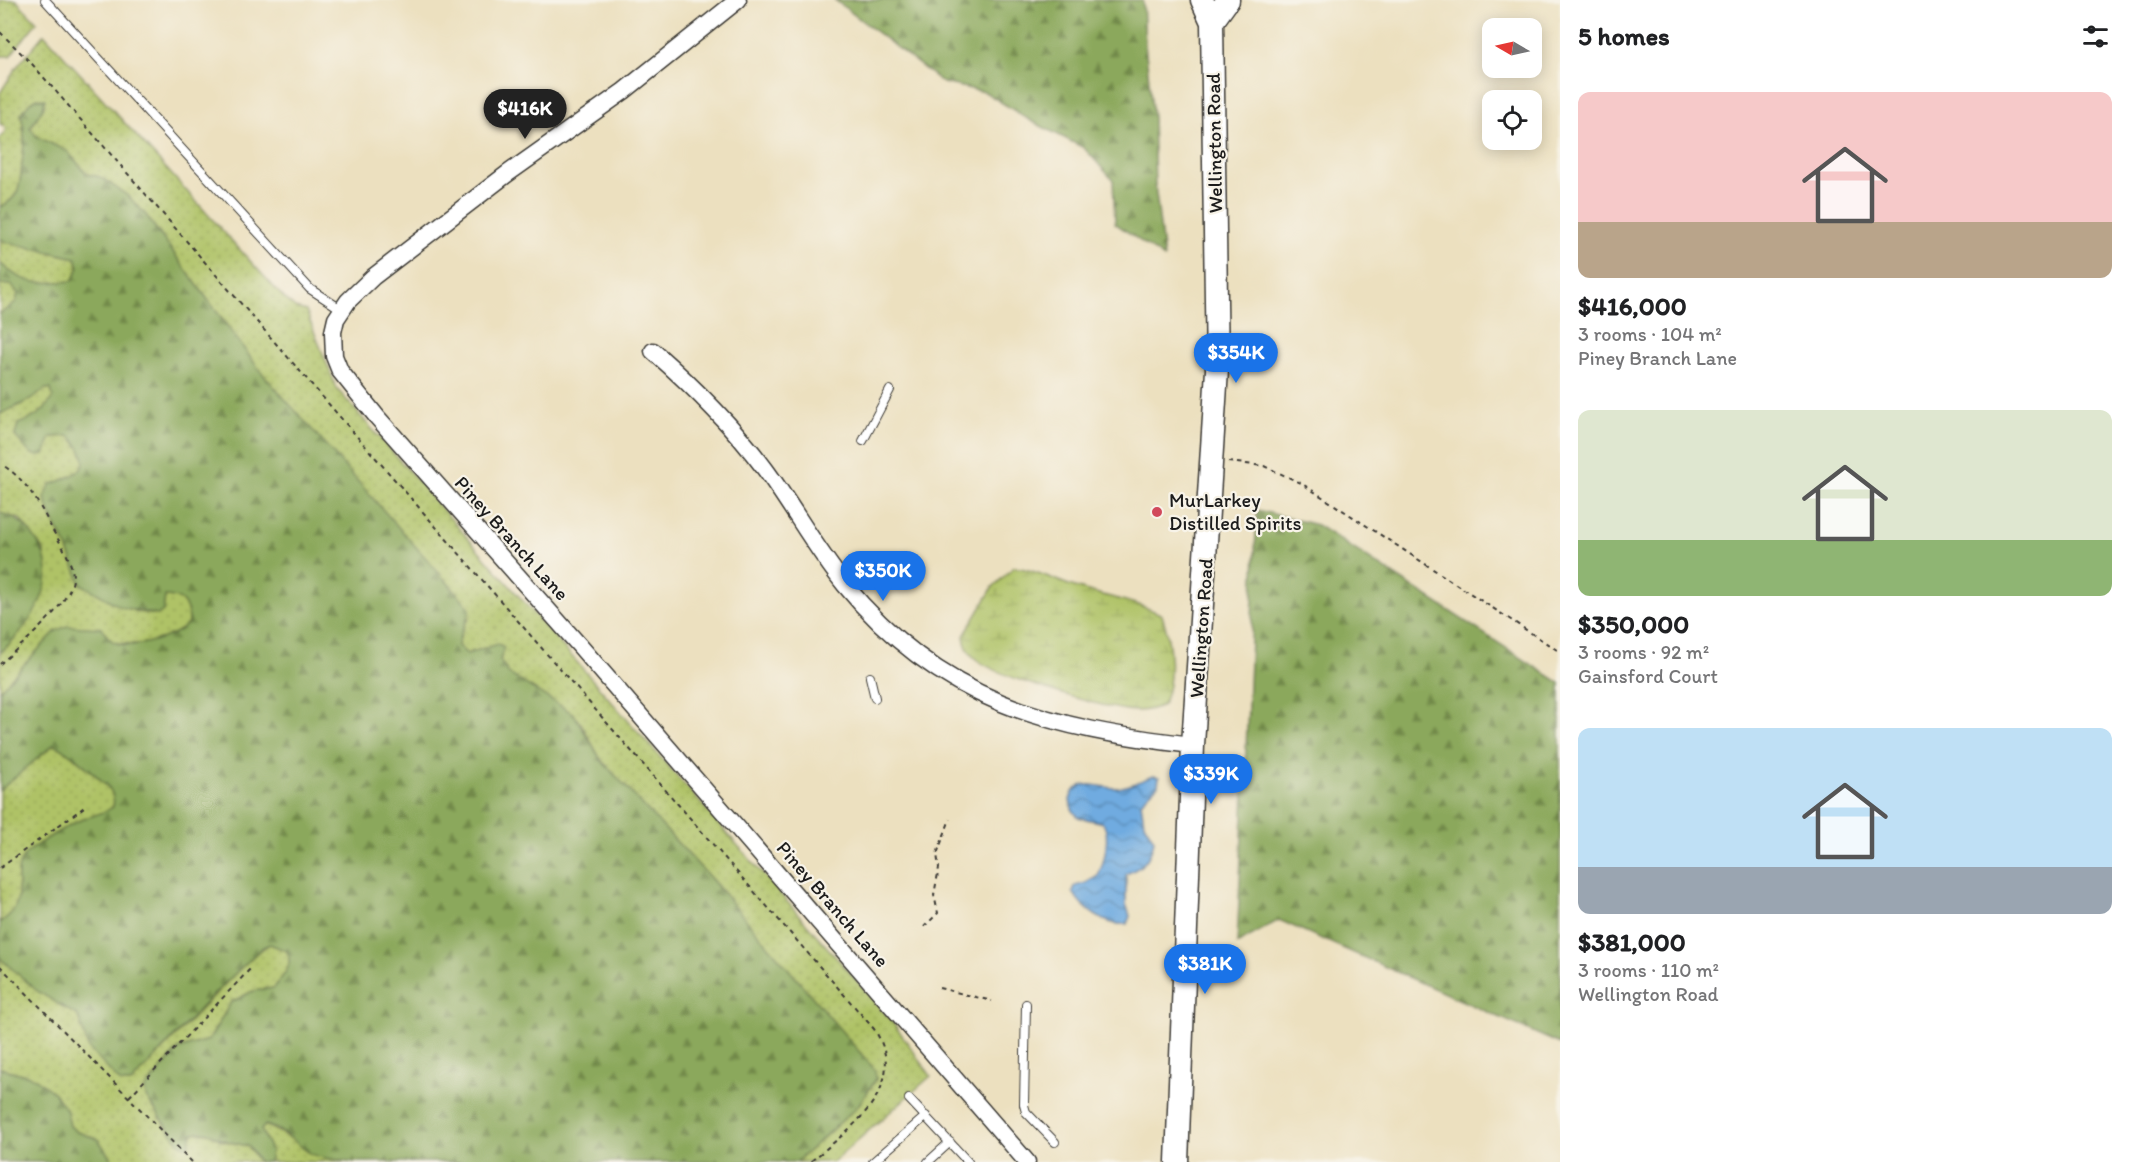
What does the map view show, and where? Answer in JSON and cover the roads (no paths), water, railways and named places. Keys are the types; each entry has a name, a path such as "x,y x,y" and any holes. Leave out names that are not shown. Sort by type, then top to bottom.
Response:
{"main road":[{"name":"Wellington Road","path":"1177,1162 1193,745 1213,459 1217,326 1212,22 1202,0"},
{"path":"1212,22 1228,0"}],"street":[{"path":"341,309 399,256 624,92 738,0"},
{"name":"Piney Branch Lane","path":"341,309 333,332 334,356 340,371 376,417 602,671 1027,1162"},
{"path":"653,351 711,404 744,442 845,585 882,624 921,658 965,686 1048,721 1124,737 1193,745"}],"lane":[{"path":"45,0 310,289 341,309"},
{"path":"863,441 890,390"},
{"path":"870,677 875,698"},
{"path":"1026,1004 1024,1106 1026,1112 1055,1142"},
{"path":"909,1099 968,1162"},
{"path":"873,1162 926,1116"},
{"path":"928,1162 950,1142"}],"water":[{"path":"1153,776 1159,777 1158,785 1141,802 1144,823 1154,840 1153,847 1145,862 1126,874 1126,904 1130,916 1127,924 1111,923 1096,916 1082,905 1073,892 1075,886 1098,876 1107,842 1103,823 1078,817 1072,809 1070,800 1073,792 1082,785 1120,788"}],"place":[{"name":"MurLarkey Distilled Spirits","path":"1157,512"}]}
